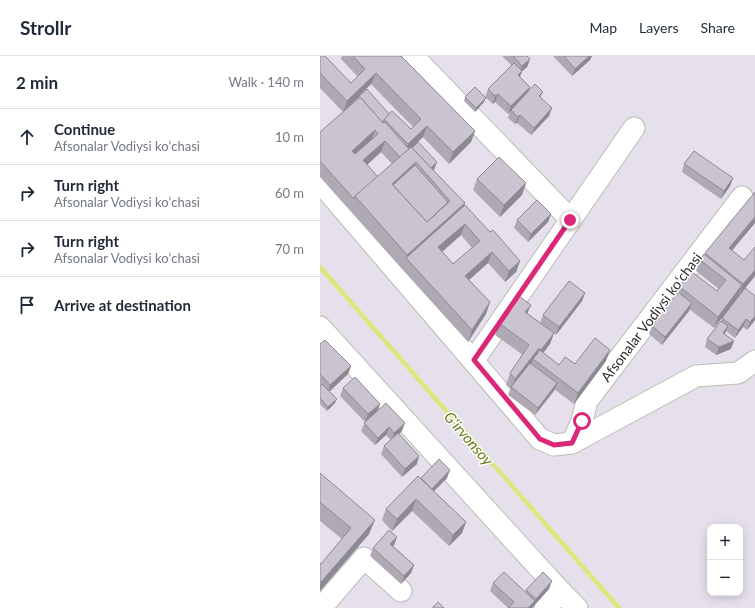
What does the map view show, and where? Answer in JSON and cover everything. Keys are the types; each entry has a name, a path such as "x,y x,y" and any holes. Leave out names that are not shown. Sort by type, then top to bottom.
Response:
{"street":[{"path":"413,56 570,220"},
{"path":"474,360 634,128"},
{"path":"320,182 474,360 540,439 554,445 572,443 696,376 738,373 755,360"},
{"name":"Afsonalar Vodiysi koʻchasi","path":"572,443 582,421 588,401 742,197"},
{"path":"324,337 577,608"},
{"path":"321,608 364,558 400,591"},
{"path":"545,608 561,592"}],"building":[{"path":"320,56 325,56 351,83 365,69 353,56 401,56 475,131 453,152 427,126 408,144 384,119 392,111 411,129 421,119 376,73 347,101 320,73"},
{"path":"513,56 527,56 530,59 522,66"},
{"path":"564,56 589,56 575,69"},
{"path":"514,63 522,71 518,75 530,87 511,106 498,94 495,96 488,89"},
{"path":"535,84 543,92 539,96 552,108 534,128 520,115 518,117 511,110"},
{"path":"475,87 486,98 476,108 465,97"},
{"path":"367,89 389,114 382,122 360,97 358,98"},
{"path":"360,97 409,149 400,157 385,141 363,160 378,177 355,196 354,199 320,161 320,132","holes":["375,130 378,134 355,154 352,151"]},
{"path":"418,142 437,162 431,168 412,148"},
{"path":"411,147 465,203 407,255 355,196","holes":["416,162 450,201 427,222 392,184"]},
{"path":"694,151 733,178 724,191 684,164"},
{"path":"499,157 526,183 504,205 477,179"},
{"path":"415,165 448,202 427,222 393,185"},
{"path":"755,192 755,217 729,248 744,260 755,247 755,270 743,284 705,253"},
{"path":"537,200 551,214 531,234 517,220"},
{"path":"465,205 490,232 493,230 520,261 509,271 492,252 465,276 490,302 472,330 406,258","holes":["465,224 480,241 453,264 438,247"]},
{"path":"704,254 742,285 718,317 679,286 691,271 717,291 726,280 700,260"},
{"path":"569,281 585,293 559,327 543,315"},
{"path":"745,288 755,296 755,316 750,322 746,319 738,330 722,318"},
{"path":"678,292 692,303 665,337 652,326"},
{"path":"519,296 531,305 525,312 554,333 541,350 539,348 515,379 510,373 529,345 499,323"},
{"path":"721,321 728,326 723,333 734,341 719,347 707,339"},
{"path":"595,338 610,350 578,393 533,359 540,350 559,365 565,357 575,364"},
{"path":"325,340 351,366 330,385 320,374 320,344"},
{"path":"530,363 557,383 538,408 511,387"},
{"path":"355,377 380,404 368,414 343,388"},
{"path":"322,384 337,399 328,407 320,398 320,387"},
{"path":"386,403 405,423 394,433 389,427 378,438 364,423"},
{"path":"398,433 419,456 405,469 384,446"},
{"path":"439,459 450,470 432,489 421,478"},
{"path":"320,473 375,520 321,582 320,563 321,564 351,528 320,502"},
{"path":"418,476 466,522 453,535 416,499 397,519 386,509"},
{"path":"389,530 397,537 390,544 414,565 404,576 373,548"},
{"path":"504,572 535,601 528,608 508,608 514,602 493,583"},
{"path":"543,572 552,581 536,599 526,590"},
{"path":"438,602 444,608 433,608"}],"waterway":[{"name":"G‘irvonsoy","path":"320,267 619,608"}],"route":[{"path":"570,220 474,360 540,439 554,445 572,443 582,421"}]}
